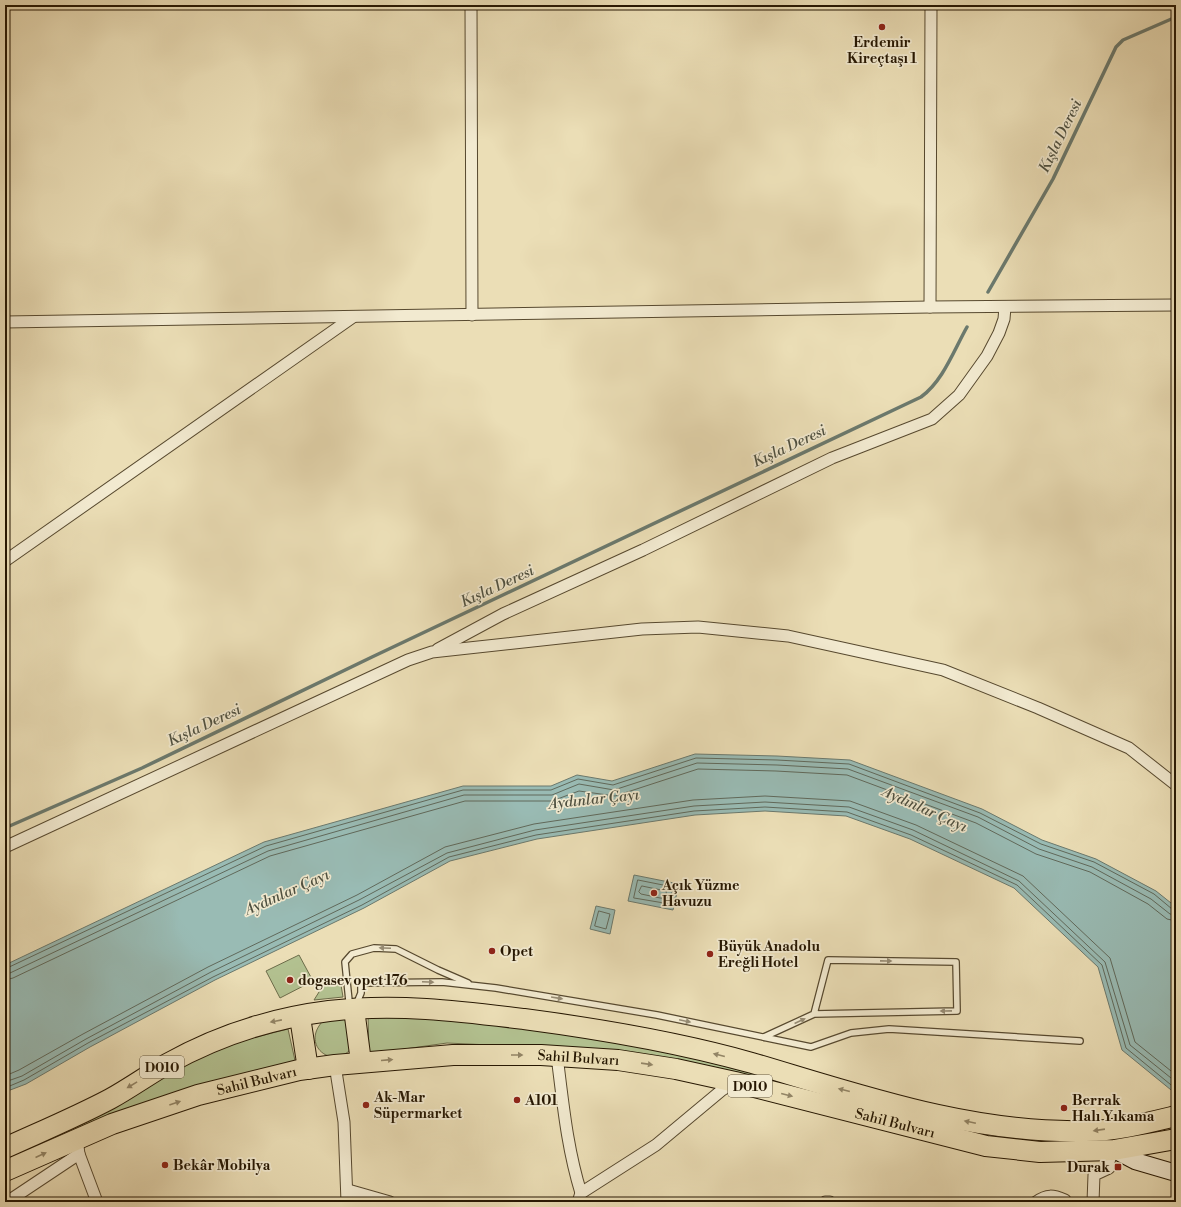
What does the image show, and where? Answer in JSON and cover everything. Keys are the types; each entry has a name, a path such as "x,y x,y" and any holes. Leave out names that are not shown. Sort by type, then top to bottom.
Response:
{"highway":[{"name":"Sahil Bulvarı","path":"5,1148 108,1100 169,1063 219,1038 268,1023 354,1009 441,1008 553,1023 618,1034 720,1055 972,1123 1042,1131 1089,1132 1138,1125 1176,1116"},
{"path":"354,1009 361,1062"},
{"path":"300,1017 308,1069"},
{"name":"Sahil Bulvarı","path":"5,1171 78,1147 112,1124 198,1095 308,1069 361,1062 453,1055 557,1056 618,1060 676,1069 736,1082 986,1146 1040,1152 1114,1150 1168,1140"}],"street":[{"path":"471,5 472,315"},
{"path":"930,307 931,5"},
{"path":"5,322 930,307 1176,305"},
{"path":"5,847 408,660 432,652 503,614 643,550 832,458 932,419 959,395 987,356 999,333 1004,319 1005,307"},
{"path":"5,561 353,316"},
{"path":"432,652 642,629 698,628 788,636 943,670 1038,708 1129,748 1176,786"},
{"path":"557,1056 567,1139 580,1197 656,1145 722,1090 736,1082"},
{"path":"335,1065 344,1122 348,1190 347,1202"},
{"path":"7,1202 78,1147 96,1202"},
{"path":"1093,1202 1094,1175 1108,1168 1108,1161 1114,1150 1136,1161 1176,1173"},
{"path":"348,1190 390,1202"},
{"path":"1036,1202 1046,1196 1054,1195 1065,1200 1066,1202"}],"lane":[{"path":"354,1009 349,1001 345,962 352,954 374,948 396,949 472,985"},
{"path":"764,1037 814,1014 957,1011 956,962 828,960 814,1014"},
{"path":"354,1009 360,992 360,983 418,982 472,985 657,1015 811,1047 851,1033 889,1029 1080,1041"}],"green space":[{"path":"299,955 313,981 280,998 266,971"},
{"path":"340,979 343,997 314,1000 324,984"},
{"path":"368,1015 480,1021 537,1029 678,1054 766,1076 809,1092 577,1049 447,1043 369,1054"},
{"path":"341,1018 347,1021 353,1046 346,1053 338,1057 330,1056 323,1053 318,1047 315,1040 316,1031 322,1022"},
{"path":"288,1029 296,1065 14,1161 10,1154 183,1064 240,1041"}],"water":[{"name":"Aydınlar Çayı","path":"695,754 850,760 982,809 1042,840 1096,859 1156,891 1176,907 1176,1094 1122,1050 1098,967 1014,888 910,839 846,816 765,811 695,815 537,839 450,861 364,908 215,980 90,1047 26,1084 5,1092 5,965 264,842 463,786 551,786 577,775 612,781"},
{"name":"Açık Yüzme Havuzu","path":"634,875 679,884 673,910 628,901"},
{"path":"596,906 615,910 610,934 590,929"}],"waterway":[{"name":"Kışla Deresi","path":"988,292 1053,179 1116,47 1123,40 1176,17"},
{"name":"Kışla Deresi","path":"5,828 142,768 372,657 921,397 936,383 942,374 967,327"}],"place":[{"name":"Erdemir Kireçtaşı 1","path":"882,27"},
{"name":"Açık Yüzme Havuzu","path":"654,893"},
{"name":"Opet","path":"492,951"},
{"name":"Büyük Anadolu Ereğli Hotel","path":"710,954"},
{"name":"dogasev opet 176","path":"290,980"},
{"name":"A101","path":"517,1100"},
{"name":"Ak-Mar Süpermarket","path":"366,1105"},
{"name":"Berrak Halı Yıkama","path":"1064,1108"},
{"name":"Bekâr Mobilya","path":"165,1165"},
{"name":"Durak","path":"1118,1167"}]}
